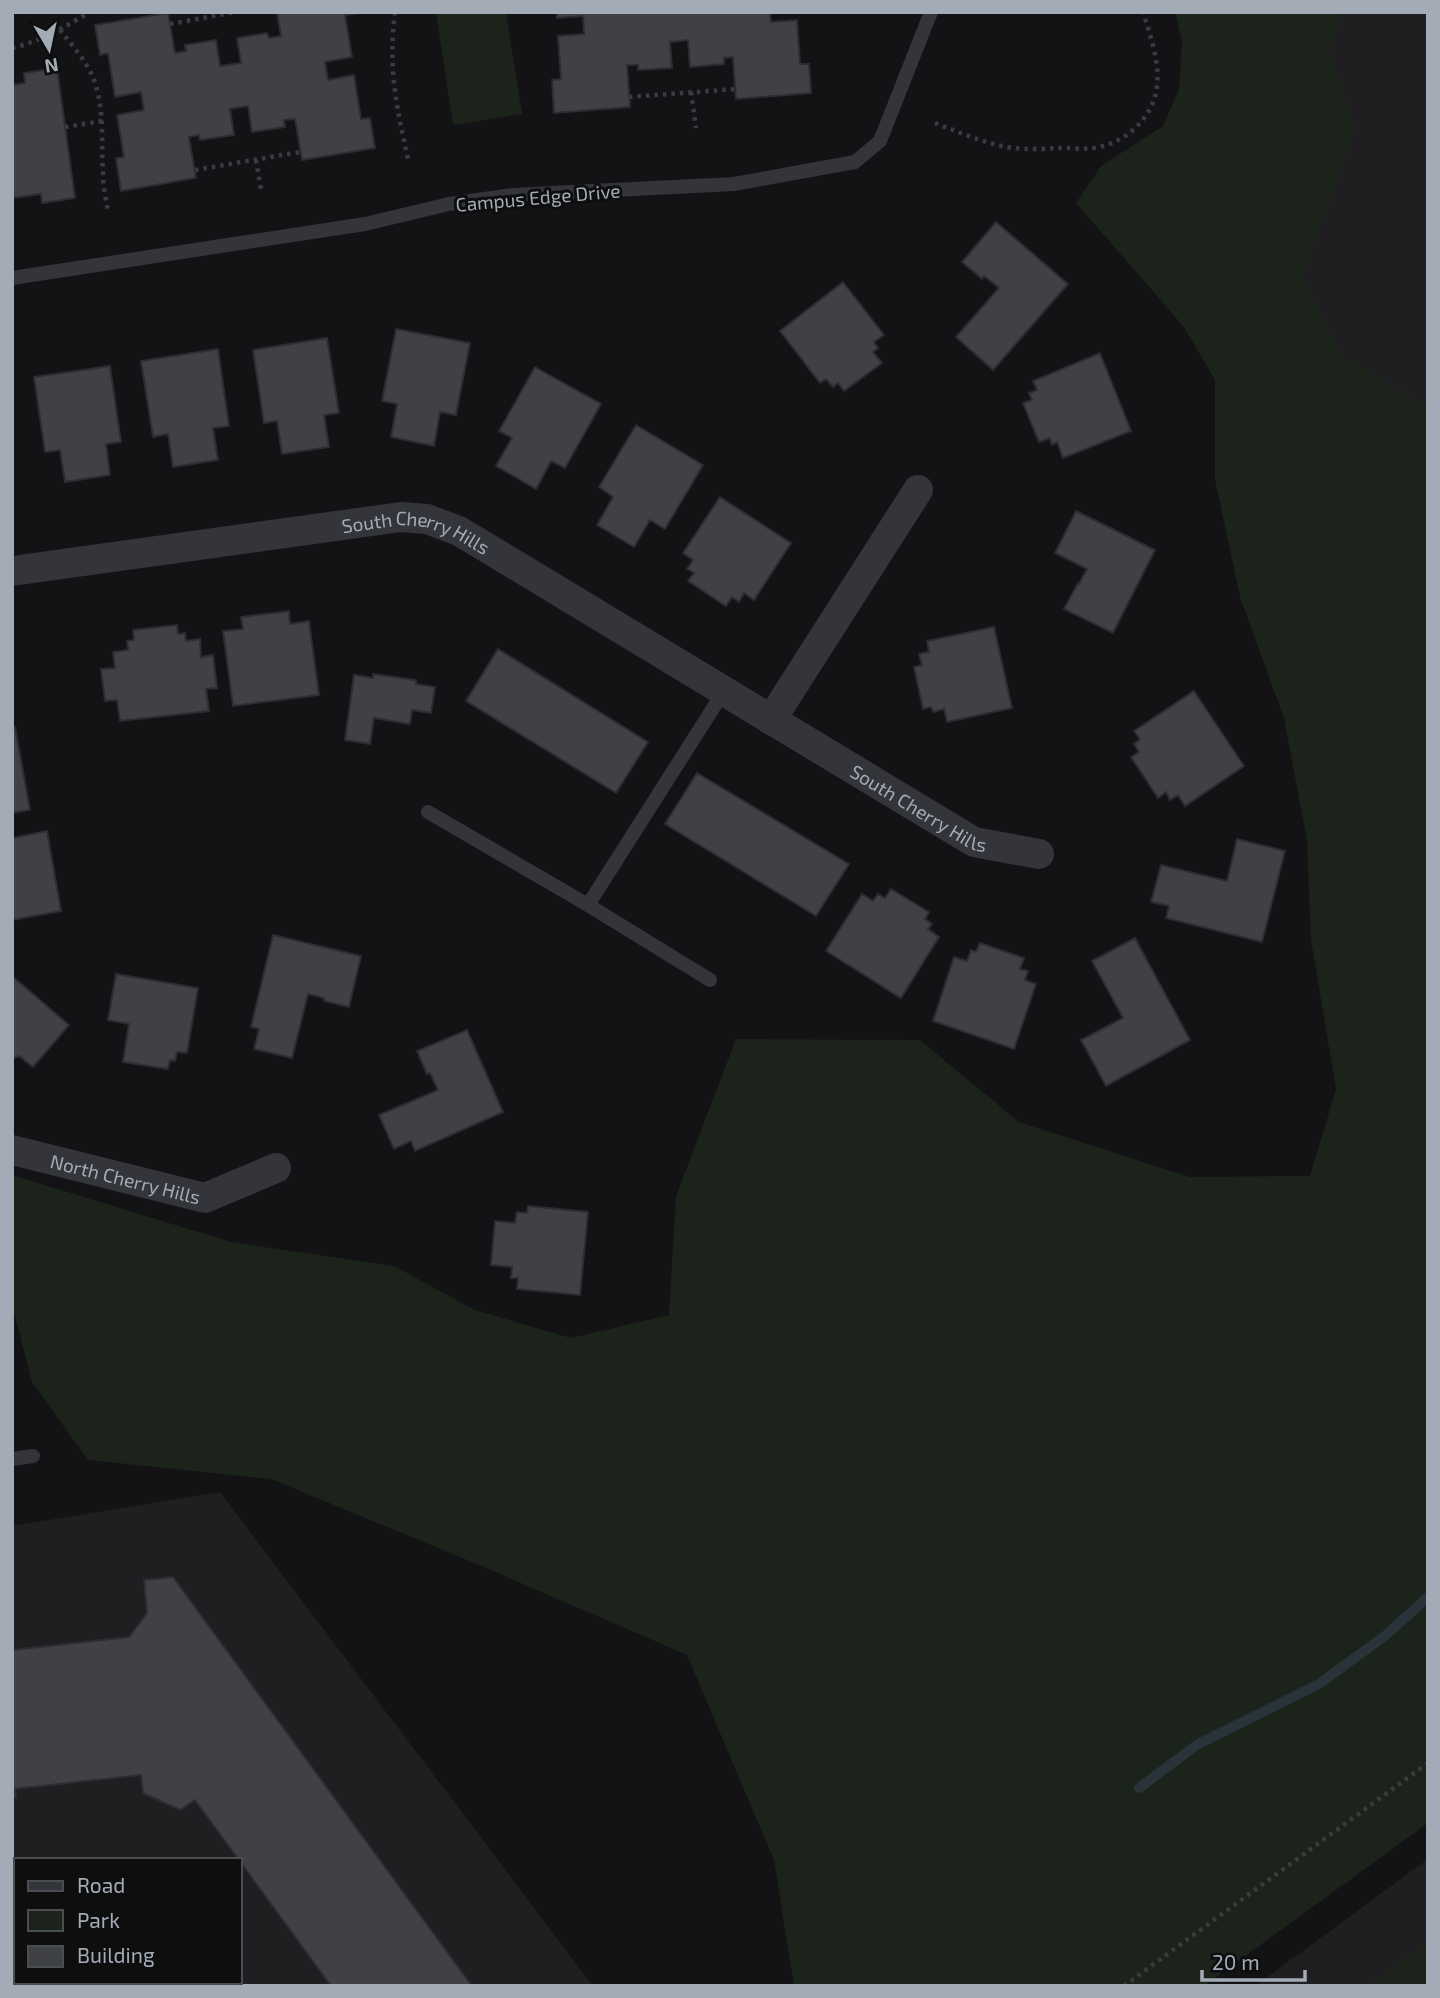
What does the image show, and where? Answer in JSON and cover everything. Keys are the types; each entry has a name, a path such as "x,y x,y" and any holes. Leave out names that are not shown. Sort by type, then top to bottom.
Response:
{"street":[{"path":"771,720 918,490"},
{"name":"South Cherry Hills","path":"12,571 401,517 427,519 459,531 974,842 1039,854"},
{"name":"North Cherry Hills","path":"12,1150 205,1198 276,1168"}],"lane":[{"name":"Campus Edge Drive","path":"12,278 365,224 449,204 513,195 734,184 855,162 880,141 931,12"},
{"path":"588,905 724,691"},
{"path":"428,812 710,980"},
{"path":"12,1459 33,1456"}],"path":[{"path":"12,48 32,43 90,12"},
{"path":"394,12 393,85 408,159"},
{"path":"935,123 983,141 1009,147 1100,147 1120,141 1146,116 1158,85 1157,67 1143,12"},
{"path":"170,24 232,13"},
{"path":"60,30 93,78 102,121 103,172 108,212"},
{"path":"629,97 736,89"},
{"path":"691,92 695,128"},
{"path":"65,127 102,121"},
{"path":"195,170 300,152"},
{"path":"256,160 261,190"},
{"path":"1124,1986 1428,1763"}],"shaded area":[{"path":"1186,12 1428,12 1428,1514"},
{"path":"220,1492 593,1986 12,1986 12,1526"},
{"path":"1428,1859 1428,1986 1255,1986"}],"green space":[{"path":"436,12 506,12 522,114 453,125"},
{"path":"1175,12 1342,12 1330,50 1356,129 1303,276 1342,356 1428,406 1428,1823 1204,1986 794,1986 774,1860 687,1655 271,1479 88,1460 32,1382 12,1305 12,1175 231,1242 394,1266 475,1310 571,1338 669,1315 676,1196 736,1039 920,1040 1019,1122 1190,1177 1310,1176 1336,1089 1311,940 1307,841 1284,718 1240,597 1215,479 1215,380 1184,327 1076,203 1101,166 1163,126 1179,89 1182,41"},
{"path":"1428,1941 1428,1986 1368,1986"}],"building":[{"path":"277,12 353,12 354,14 345,15 352,57 325,62 328,80 354,75 361,119 370,118 375,148 302,160 295,119 284,120 285,127 252,132 248,106 230,109 234,135 200,140 199,135 189,137 196,178 121,191 116,158 124,157 117,115 144,110 141,92 115,97 108,53 100,55 95,25 168,13 175,53 186,51 185,45 216,40 220,66 241,63 237,38 267,33 269,38 281,36"},
{"path":"557,12 770,12 771,22 797,20 800,64 809,64 811,93 736,99 733,57 724,58 724,64 690,67 688,40 670,42 672,68 638,70 638,65 627,65 630,107 554,113 552,80 561,79 558,36 584,34 583,16 557,18"},
{"path":"57,68 75,198 42,203 41,194 12,198 12,85 25,83 24,73"},
{"path":"996,222 1068,284 993,370 956,337 999,288 984,276 982,279 962,262"},
{"path":"843,282 884,335 874,342 878,348 873,352 882,363 844,391 838,383 833,387 826,379 820,383 780,331"},
{"path":"396,329 470,343 456,415 440,412 434,446 391,437 397,404 382,401"},
{"path":"327,338 339,413 324,415 329,447 282,454 277,421 264,423 253,350"},
{"path":"218,349 229,426 213,428 218,460 173,467 168,434 153,437 141,361"},
{"path":"1100,353 1131,431 1063,458 1057,442 1052,445 1050,438 1039,442 1023,403 1032,400 1029,393 1037,390 1033,381"},
{"path":"110,366 121,442 106,444 110,475 65,482 60,450 45,452 34,377"},
{"path":"535,367 601,404 565,468 551,461 536,489 496,466 512,438 499,431"},
{"path":"636,425 703,465 665,529 650,520 634,547 597,525 613,497 599,487"},
{"path":"720,497 791,543 754,600 744,593 739,602 732,597 726,606 688,581 694,573 687,569 693,560 683,553"},
{"path":"1076,511 1155,550 1113,633 1064,609 1087,569 1055,553"},
{"path":"289,611 290,624 309,621 319,695 233,706 223,631 243,629 241,617"},
{"path":"177,625 178,634 185,633 186,641 200,639 201,657 213,655 217,688 206,689 209,711 120,721 117,700 105,701 101,669 115,668 113,652 128,650 127,641 134,640 133,630"},
{"path":"994,627 1012,708 947,722 944,709 933,712 931,707 923,709 914,667 922,665 919,654 929,652 927,641"},
{"path":"498,649 648,742 616,793 466,701"},
{"path":"373,674 416,680 416,684 435,687 431,713 412,710 410,724 374,718 370,744 345,740 354,675 373,678"},
{"path":"1194,691 1244,766 1185,806 1178,795 1170,800 1166,792 1158,798 1131,757 1139,752 1134,744 1140,739 1134,731"},
{"path":"12,727 15,727 30,810 12,813"},
{"path":"697,773 849,864 816,916 665,824"},
{"path":"47,831 61,911 12,920 12,838"},
{"path":"1237,839 1285,851 1262,942 1166,918 1169,906 1151,902 1161,865 1227,881"},
{"path":"891,889 929,912 925,919 932,924 928,929 939,937 901,998 826,951 862,894 873,901 878,894 885,898"},
{"path":"273,935 361,956 349,1007 308,994 292,1058 254,1049 259,1029 251,1027"},
{"path":"1135,938 1190,1040 1106,1086 1081,1040 1123,1018 1092,961"},
{"path":"980,943 1024,958 1020,969 1028,971 1025,980 1036,984 1014,1049 933,1021 954,957 967,961 971,950 976,952"},
{"path":"116,974 198,988 187,1053 177,1052 175,1061 170,1060 168,1069 123,1062 129,1024 108,1020"},
{"path":"12,976 69,1025 33,1067 19,1056 12,1059"},
{"path":"467,1030 503,1112 415,1151 411,1141 394,1149 379,1115 438,1090 417,1051"},
{"path":"528,1206 588,1212 580,1295 517,1289 518,1278 511,1278 512,1267 491,1265 495,1221 515,1223 517,1212 527,1213"},
{"path":"173,1577 472,1986 331,1986 242,1864 242,1858 237,1858 195,1800 180,1810 143,1793 141,1775 15,1789 16,1797 12,1798 12,1650 129,1637 147,1613 144,1580"}],"waterway":[{"path":"1139,1788 1198,1744 1319,1684 1386,1635 1428,1597"}]}
